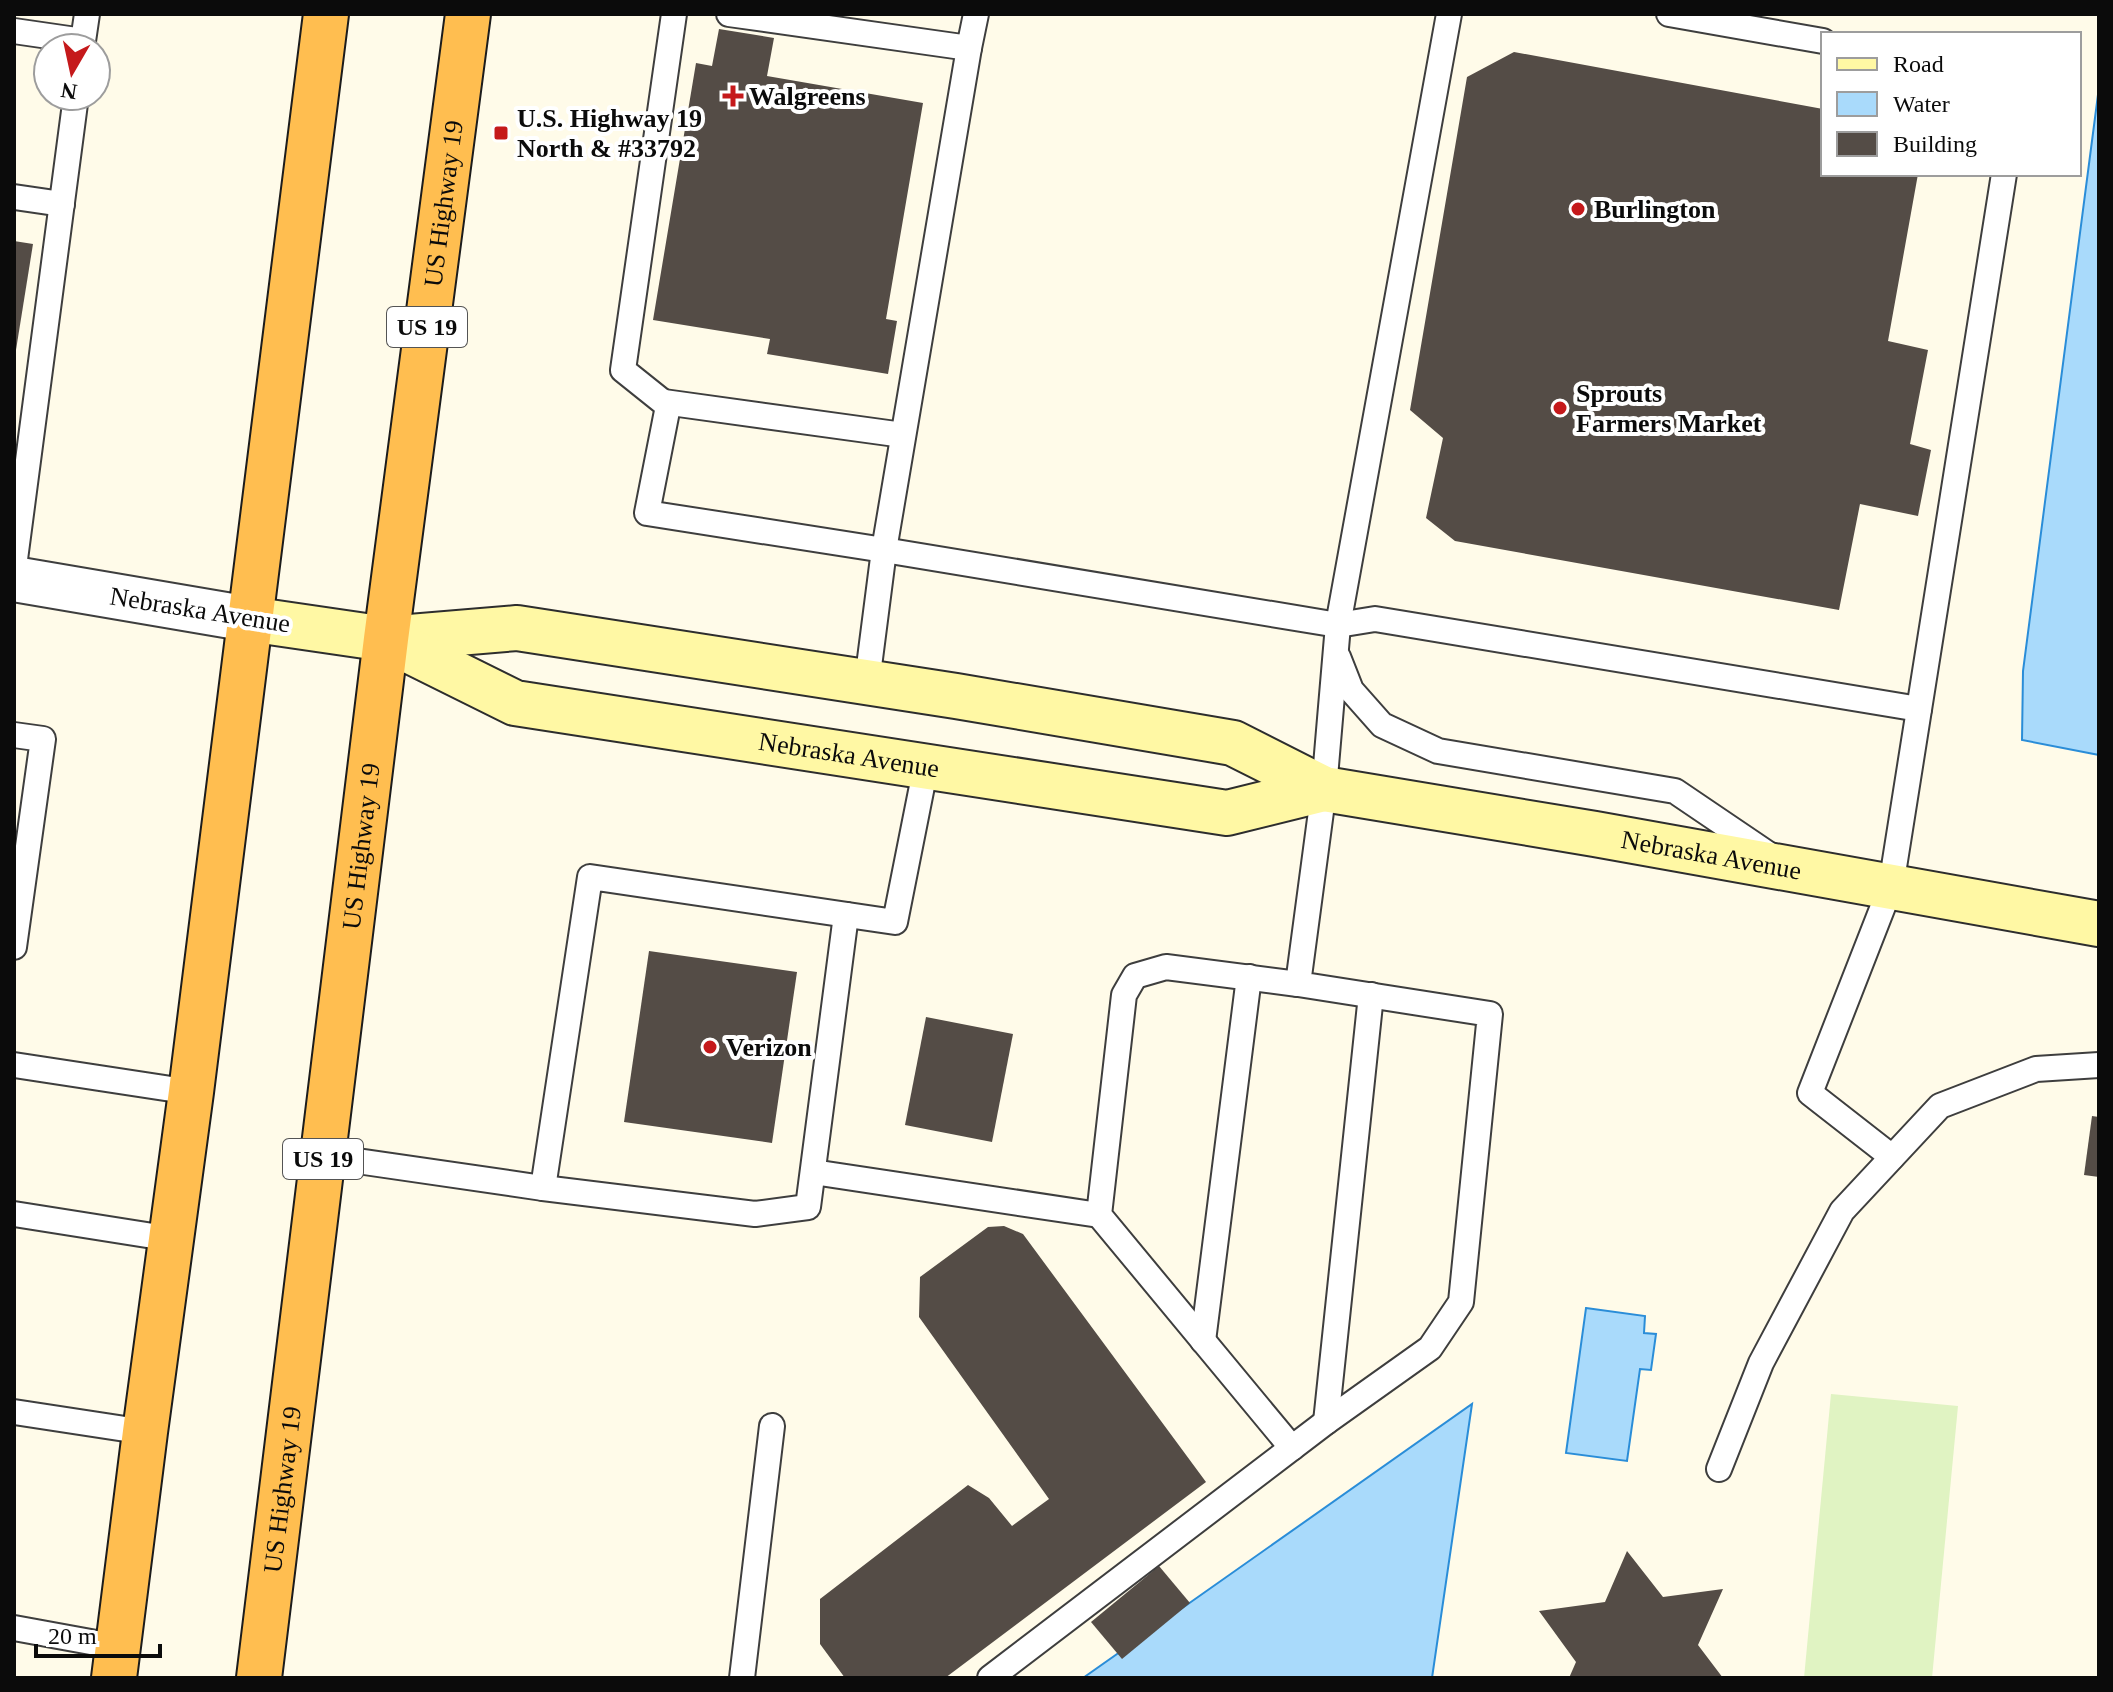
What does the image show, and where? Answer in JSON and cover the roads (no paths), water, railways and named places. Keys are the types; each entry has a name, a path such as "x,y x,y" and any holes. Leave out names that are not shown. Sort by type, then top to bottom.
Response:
{"highway":[{"path":"116,1662 326,14"},
{"name":"US Highway 19","path":"259,1678 386,639 468,14"}],"main road":[{"name":"Nebraska Avenue","path":"249,619 386,639 517,628 867,682 1233,743 1324,789 2099,924"},
{"name":"Nebraska Avenue","path":"386,639 515,703 1227,813 1324,789"}],"street":[{"name":"Nebraska Avenue","path":"14,579 249,619"}],"lane":[{"path":"674,14 623,370 668,406 647,513 1338,625 1375,619 1919,709"},
{"path":"729,14 969,48"},
{"path":"867,682 884,550 976,14"},
{"path":"1298,984 1324,789 1338,625 1449,14"},
{"path":"1669,14 1821,41"},
{"path":"14,567 20,484 74,112"},
{"path":"1892,1157 1810,1093 1891,886 2004,176"},
{"path":"14,197 62,204"},
{"path":"664,402 903,435"},
{"path":"1336,651 1351,690 1382,725 1438,751 1675,791 1789,868"},
{"path":"14,735 43,739 14,947"},
{"path":"543,1188 590,877 895,922 926,766"},
{"path":"323,1156 543,1188 755,1214 808,1207 846,915"},
{"path":"990,1678 1326,1422 1430,1348 1461,1302 1490,1014 1166,967 1135,976 1124,995 1099,1215"},
{"path":"1203,1341 1249,977"},
{"path":"1326,1422 1371,995"},
{"path":"14,1065 191,1092"},
{"path":"1719,1469 1761,1363 1842,1211 1892,1157 1940,1106 2036,1069 2099,1065"},
{"path":"813,1172 1099,1215 1292,1448"},
{"path":"14,1214 172,1239"},
{"path":"14,1412 145,1432"},
{"path":"742,1678 772,1426"},
{"path":"14,1628 116,1662"}],"water":[{"path":"2099,87 2099,755 2022,740 2023,671"},
{"path":"1586,1308 1645,1316 1644,1333 1656,1334 1651,1370 1640,1369 1627,1461 1566,1453"},
{"path":"1472,1404 1432,1678 1083,1678"}],"place":[{"name":"Walgreens","path":"733,96"},
{"name":"U.S. Highway 19 North & #33792","path":"501,133"},
{"name":"Burlington","path":"1578,209"},
{"name":"Sprouts Farmers Market","path":"1560,408"},
{"name":"Verizon","path":"710,1047"}]}
